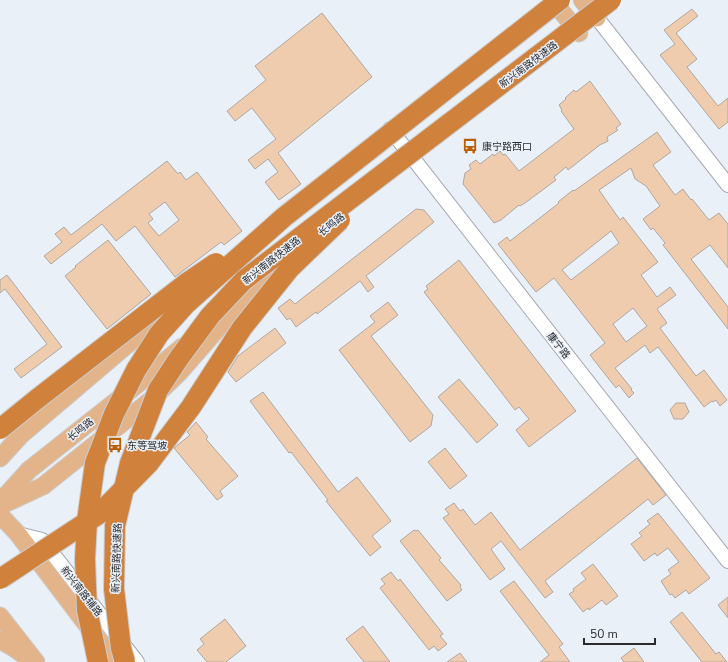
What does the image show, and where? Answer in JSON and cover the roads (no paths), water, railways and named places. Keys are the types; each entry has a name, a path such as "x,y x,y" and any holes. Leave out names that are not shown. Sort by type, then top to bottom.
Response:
{"highway":[{"path":"98,662 87,610 85,559 87,521 95,463 114,414 136,370 159,334 186,304 284,217 560,0"},
{"name":"新兴南路快速路","path":"125,662 121,648 114,589 115,526 130,463 158,390 179,358 210,316 244,280 388,172 611,0"},
{"path":"0,579 99,514 149,463 191,407 242,328 290,268 388,172"},
{"path":"0,429 188,282 284,217"}],"main road":[{"path":"0,458 21,435 245,244 552,0 579,33"},
{"path":"582,0 597,18 606,0"},
{"name":"长鸣路","path":"0,502 28,470 139,383 264,277 622,0"},
{"path":"0,506 43,486 165,388 264,277"},
{"path":"0,515 18,534 115,662"},
{"path":"0,616 35,662"},
{"path":"0,640 35,662"}],"street":[{"path":"597,18 728,185"},
{"name":"康宁路","path":"390,129 728,561"},
{"name":"新兴南路辅路","path":"18,534 42,540 138,662"}],"place":[{"name":"康宁路西口","path":"470,146"},
{"name":"东等驾坡","path":"115,445"}]}
